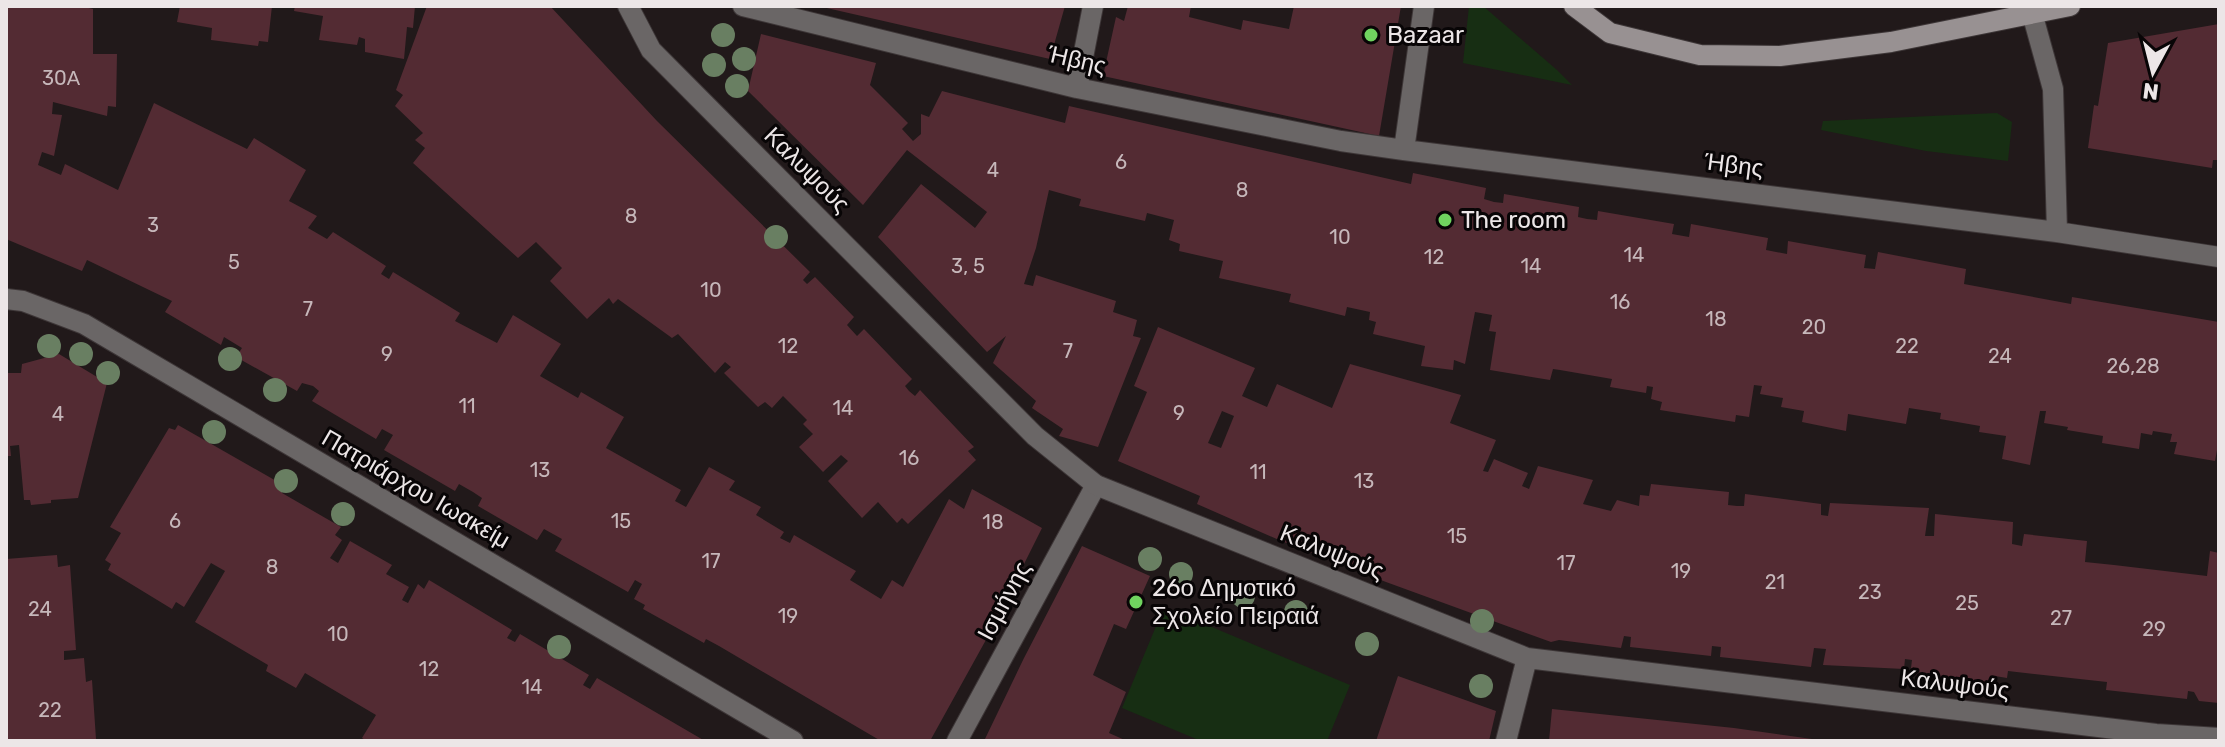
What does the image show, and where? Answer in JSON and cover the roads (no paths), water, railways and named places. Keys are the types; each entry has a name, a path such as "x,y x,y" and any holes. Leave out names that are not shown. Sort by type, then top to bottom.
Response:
{"main road":[{"path":"1574,6 1610,33 1700,55 1780,56 1891,42 2070,6"}],"street":[{"name":"Καλυψούς","path":"628,6 651,50 1035,436 1096,485 1527,658 2140,733 2219,738"},
{"name":"Ήβης","path":"743,6 1077,88 1341,141 1974,221 2219,257"},
{"path":"1077,88 1093,6"},
{"path":"1404,150 1424,6"},
{"path":"2032,13 2053,89 2057,232"},
{"name":"Πατριάρχου Ιωακείμ","path":"6,299 23,301 84,324 793,741"},
{"name":"Ισμήνης","path":"957,741 1096,485"},
{"path":"1506,741 1527,658"}],"place":[{"name":"Bazaar","path":"1371,35"},
{"name":"The room","path":"1445,220"},
{"name":"26ο Δημοτικό Σχολείο Πειραιά","path":"1136,602"}]}
